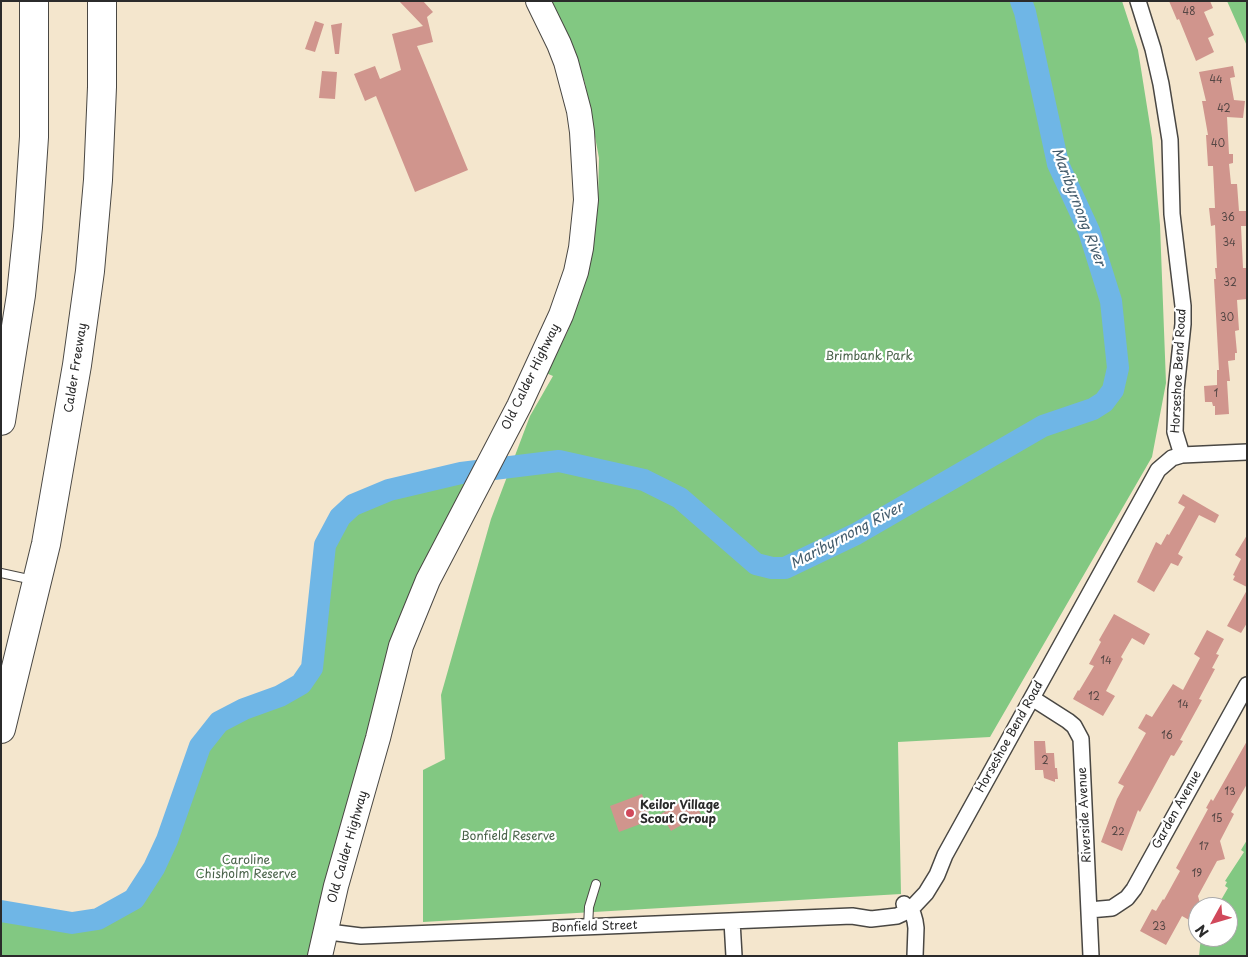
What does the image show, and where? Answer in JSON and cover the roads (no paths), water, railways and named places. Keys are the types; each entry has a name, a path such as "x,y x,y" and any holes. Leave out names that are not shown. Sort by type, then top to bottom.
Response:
{"highway":[{"path":"1,421 28,227 34,137 34,1"},
{"name":"Calder Freeway","path":"1,729 37,581 61,464 77,365 90,271 98,180 102,87 102,1"},
{"path":"98,180 109,1"}],"main road":[{"name":"Old Calder Highway","path":"320,956 331,932 361,832 378,738 401,646 414,612 449,539 519,406 561,315 576,272 581,248 586,200 583,140 573,86 559,44 538,1"},
{"name":"Old Calder Highway","path":"331,932 334,956"}],"street":[{"name":"Horseshoe Bend Road","path":"906,909 926,893 937,875 945,855 1155,475 1165,463 1172,458 1182,455 1175,432 1176,390 1183,306 1172,214 1170,140 1153,49 1138,1"},
{"path":"1182,455 1247,452"},
{"name":"Garden Avenue","path":"1089,910 1112,908 1127,898 1134,889 1247,685"},
{"name":"Riverside Avenue","path":"1032,698 1068,721 1081,739 1091,956"},
{"path":"906,909 914,950"},
{"name":"Bonfield Street","path":"331,932 361,936 588,927 852,916 906,909"},
{"path":"732,921 734,956"}],"lane":[{"path":"1,573 37,581"},
{"path":"588,927 589,907 596,884"}],"waterway":[{"name":"Maribyrnong River","path":"1,911 72,923 98,919 134,899 154,868 167,840 200,746 219,722 244,709 280,696 301,684 312,668 325,545 340,517 353,505 389,490 461,473 559,461 644,480 680,498 756,564 772,568 785,568 856,534 1043,426 1093,409 1104,402 1113,390 1118,368 1111,301 1089,231 1058,164 1021,1"}],"place":[{"name":"Keilor Village Scout Group","path":"630,813"}],"park label":[{"name":"Brimbank Park","path":"869,357"},
{"name":"Bonfield Reserve","path":"508,837"},
{"name":"Caroline Chisholm Reserve","path":"246,868"}]}
